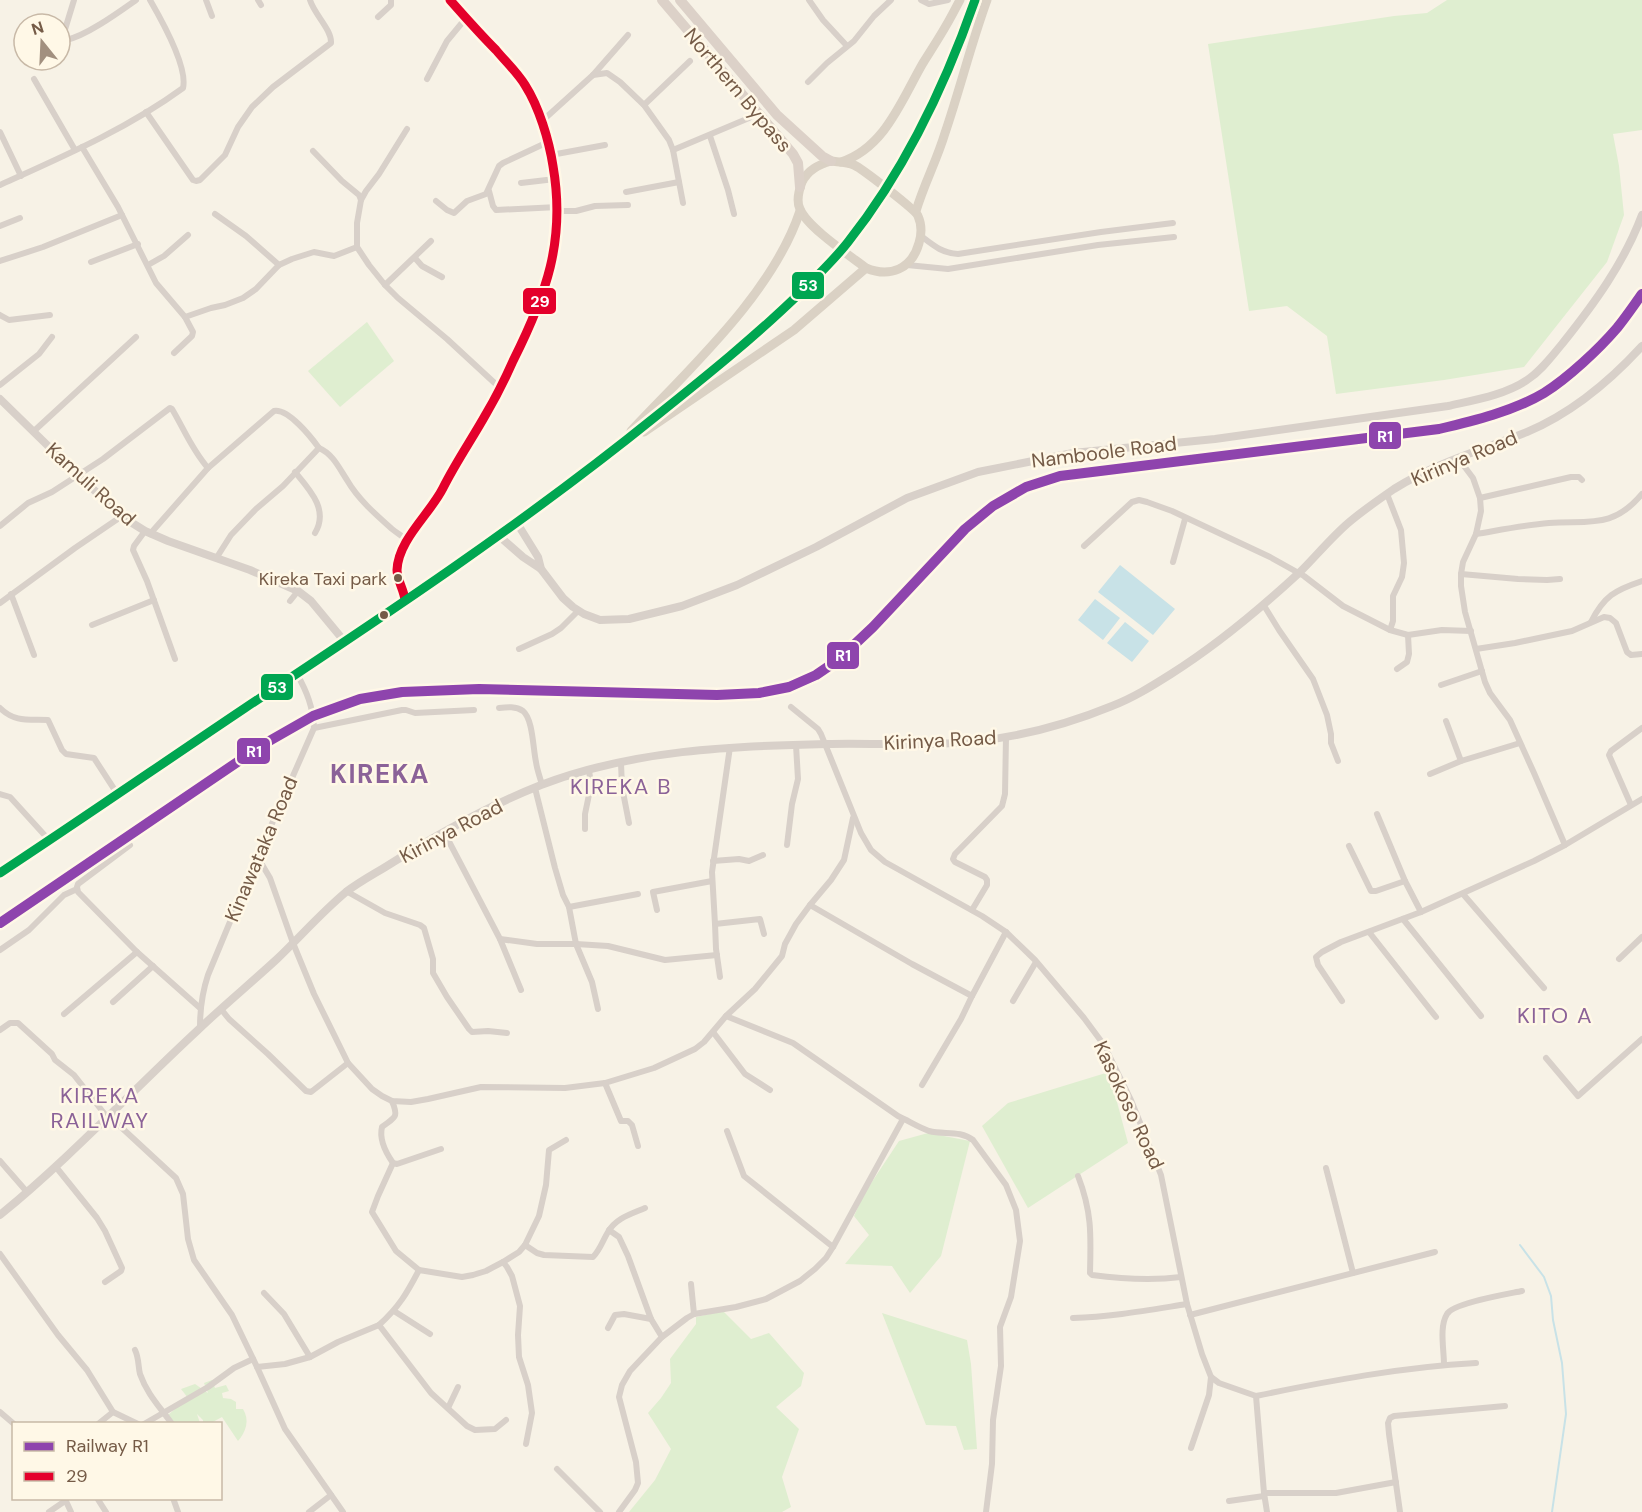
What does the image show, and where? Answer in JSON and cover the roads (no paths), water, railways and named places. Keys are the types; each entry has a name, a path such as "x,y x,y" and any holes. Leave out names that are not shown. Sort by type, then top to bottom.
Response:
{"highway":[{"name":"Northern Bypass","path":"662,0 793,154 798,163 800,187"},
{"name":"Northern Bypass","path":"680,0 777,115 817,152 835,162"},
{"path":"835,162 854,165 916,211 921,226 921,236 916,255 907,265 891,272 866,268 811,224 800,211 798,204 800,187 811,170 835,162 851,158 861,153 873,142 890,122 960,0"},
{"path":"0,873 499,536 607,456 732,355 833,260 895,177 937,96 961,41 975,0"},
{"path":"916,211 939,153 975,32 987,0"},
{"path":"607,456 737,317 773,266 795,226 800,211"},
{"path":"607,456 794,330 866,268"}],"main road":[{"path":"405,600 398,578 398,562 407,540 441,491 500,388 526,337 546,287 553,257 558,209 548,142 523,82 450,0"},
{"name":"Kirinya Road","path":"0,1215 56,1167 346,891 444,832 539,786 589,770 621,763 676,753 730,747 936,744 1006,736 1046,728 1110,707 1132,697 1185,665 1229,634 1299,573 1344,526 1387,494 1420,474 1548,422 1585,399 1642,346"}],"street":[{"path":"74,0 63,36 66,40 100,23 132,1"},
{"path":"0,185 82,147 146,112 183,88 183,76 176,54 150,0"},
{"path":"206,0 212,16"},
{"path":"146,112 193,180 200,180 225,155 238,127 252,106 331,43 331,36 312,9 310,0"},
{"path":"378,17 391,5 391,0"},
{"path":"809,0 823,20 847,46"},
{"path":"808,82 891,0"},
{"path":"921,0 929,4 948,0"},
{"path":"427,80 447,41 466,18"},
{"path":"541,122 592,75 627,35"},
{"path":"644,105 690,62"},
{"path":"592,75 607,73 620,82 644,105 669,140 683,203"},
{"path":"34,79 75,150"},
{"path":"673,150 749,118"},
{"path":"407,129 379,174 366,190 357,223 357,247 385,285 500,388"},
{"path":"0,132 21,176"},
{"path":"710,135 734,214"},
{"path":"436,201 454,213 466,201 486,194 499,166 548,142"},
{"path":"551,155 605,144"},
{"path":"82,147 138,244 156,282 185,317 193,332 192,336 174,353"},
{"path":"313,151 362,200"},
{"path":"521,183 555,179"},
{"path":"626,192 679,182"},
{"path":"489,190 493,208 496,210 576,211 595,206 628,205"},
{"path":"215,213 279,265"},
{"path":"0,261 43,247 122,215"},
{"name":"Namboole Road","path":"517,523 538,557 541,569 563,598 578,611 590,617 615,621 647,616 682,606 736,585 770,570 908,498 968,476 1010,465 1073,453 1215,439 1448,406 1509,389 1538,372 1599,295 1624,255 1642,215"},
{"path":"0,226 20,218"},
{"path":"921,236 948,254 958,254 1173,223"},
{"path":"148,265 164,256 188,235"},
{"path":"907,265 948,269 1098,245 1174,237"},
{"path":"385,285 431,241"},
{"path":"91,262 138,244"},
{"path":"185,317 243,298 256,289 279,265 314,252 334,256 357,247"},
{"path":"415,258 422,266 442,278"},
{"path":"0,315 9,320 50,315"},
{"path":"0,385 39,354 52,337"},
{"path":"34,432 136,338"},
{"name":"Kamuli Road","path":"0,399 122,516 148,533 217,557 298,591 311,600 345,642"},
{"path":"0,526 28,502 52,492 103,459 170,408 195,451 208,468"},
{"path":"175,659 133,550 134,546 208,468 274,411 278,410 290,416 342,470 360,500 407,540"},
{"path":"217,557 231,536 256,509 283,486 319,448"},
{"path":"1458,458 1473,478 1480,498 1481,511 1476,534 1463,562 1462,599 1490,693 1510,720 1565,845"},
{"path":"296,472 315,497 318,505 320,512 315,533"},
{"path":"1480,498 1571,477 1579,477 1582,480"},
{"path":"1387,494 1401,530 1404,563 1402,577 1393,596 1393,621 1390,630"},
{"path":"1476,534 1522,526 1585,523 1606,519 1625,511 1641,496"},
{"path":"1084,546 1127,506 1139,500 1172,511 1299,573 1343,606 1390,630 1408,635 1442,630 1471,631"},
{"path":"0,603 122,516"},
{"path":"1173,562 1185,519"},
{"path":"499,536 522,557 541,569"},
{"path":"1461,574 1518,579 1560,579"},
{"path":"1590,622 1605,599 1619,589 1642,581"},
{"path":"290,601 298,591"},
{"path":"11,594 34,655"},
{"path":"92,625 154,600"},
{"path":"1263,604 1313,679 1327,715 1331,743 1338,761"},
{"path":"519,649 552,634 578,611"},
{"path":"1476,649 1553,636 1579,629 1604,617 1616,623 1631,655 1642,654"},
{"path":"1397,669 1407,662 1408,635"},
{"path":"1441,685 1482,671"},
{"path":"297,674 307,692 314,728 402,710 415,713 474,710"},
{"path":"0,708 18,718 31,721 48,720 62,750 69,756 94,758 118,795"},
{"path":"499,708 521,709 531,728 539,786 555,868 569,907 576,944 592,982 598,1009"},
{"name":"Kasokoso Road","path":"791,708 819,729 853,817 875,855 1006,932 1036,962 1104,1045 1131,1100 1161,1175 1187,1304 1211,1377"},
{"path":"1446,721 1461,761"},
{"name":"Kinawataka Road","path":"200,1028 200,1008 208,975 257,856 314,728"},
{"path":"1630,805 1610,756 1611,751 1642,728"},
{"path":"972,910 987,885 987,880 953,859 955,854 1002,806 1005,794 1006,736"},
{"path":"1430,774 1461,761 1520,743"},
{"path":"788,845 792,804 798,779 796,745"},
{"path":"720,977 715,942 716,924 712,881 730,747"},
{"path":"621,763 628,823"},
{"path":"585,829 585,814 591,785 589,770"},
{"path":"0,794 10,797 49,840"},
{"path":"1342,1001 1318,965 1316,957 1322,952 1341,942 1463,894 1565,845 1642,799"},
{"path":"1377,814 1405,881 1421,912"},
{"path":"257,856 270,878 314,994 348,1063 372,1089 392,1101 411,1102 481,1087 565,1088 605,1083 654,1068 704,1042 782,956 790,933 844,860 853,817"},
{"path":"444,832 500,939 521,990"},
{"path":"0,950 29,930 64,895 77,889 78,884 130,845"},
{"path":"1349,846 1371,891 1405,881"},
{"path":"713,861 739,859 749,861 763,855"},
{"path":"657,910 653,892 712,881"},
{"path":"77,889 137,952 200,1008"},
{"path":"346,891 385,913 424,928 433,959 433,973 469,1029 472,1032 507,1033"},
{"path":"569,907 638,894"},
{"path":"1463,894 1544,988"},
{"path":"810,904 972,996"},
{"path":"716,924 760,919 764,934"},
{"path":"1403,919 1481,1016"},
{"path":"922,1085 961,1019 1006,932"},
{"path":"1369,932 1436,1017"},
{"path":"1619,959 1642,937"},
{"path":"500,939 537,944 608,946 665,960 717,955"},
{"path":"64,1014 137,952"},
{"path":"1013,1001 1036,962"},
{"path":"113,1002 153,966"},
{"path":"221,1010 306,1091 311,1092 348,1063"},
{"path":"726,1016 793,1043 916,1126 932,1132 962,1134 973,1140 1006,1185 1016,1210 1020,1241 1011,1297 1000,1327 1001,1366 993,1420 992,1464 986,1512"},
{"path":"0,1030 10,1023 18,1023 55,1060 74,1075 108,1117 177,1178 184,1201 192,1255 228,1309 285,1429 343,1512"},
{"path":"713,1032 745,1074 770,1090"},
{"path":"1546,1058 1578,1096 1642,1039"},
{"path":"605,1083 621,1120 628,1120 632,1125 638,1146"},
{"path":"392,1101 396,1114 382,1127 381,1136 393,1163"},
{"path":"619,1512 638,1483 636,1462 620,1397 622,1385 634,1365 662,1337 694,1314 766,1299 800,1281 815,1269 833,1247 903,1119"},
{"path":"727,1131 744,1176 833,1247"},
{"path":"393,1163 372,1212 396,1251 419,1270 462,1277 486,1271 503,1263 525,1245 539,1216 549,1150 566,1140"},
{"path":"393,1163 397,1164 441,1149"},
{"path":"0,1161 27,1192"},
{"path":"56,1167 97,1218 122,1268 105,1282"},
{"path":"1326,1168 1353,1273"},
{"path":"1078,1176 1088,1209 1092,1275 1128,1279 1181,1277"},
{"path":"525,1245 544,1255 590,1258 595,1256 609,1230 619,1220 645,1208"},
{"path":"609,1230 620,1237 651,1319 662,1337"},
{"path":"1190,1315 1436,1252"},
{"path":"0,1254 58,1335 87,1370 112,1412 134,1422"},
{"path":"503,1263 512,1276 520,1306 519,1357 528,1386 532,1413 526,1444"},
{"path":"257,1367 285,1364 310,1357 338,1342 379,1325 402,1300 419,1270"},
{"path":"691,1284 694,1314"},
{"path":"1444,1365 1443,1329 1448,1311 1465,1304 1522,1291"},
{"path":"264,1293 284,1314 310,1357"},
{"path":"1073,1318 1092,1318 1187,1304"},
{"path":"394,1311 430,1335"},
{"path":"608,1328 615,1315 624,1314 651,1319"},
{"path":"379,1325 431,1392 467,1426 475,1430 495,1429 506,1420"},
{"path":"135,1350 147,1391 171,1422"},
{"path":"147,1422 253,1359"},
{"path":"1211,1377 1219,1383 1256,1396 1388,1372 1476,1363"},
{"path":"1191,1448 1209,1395 1211,1377"},
{"path":"448,1408 458,1387"},
{"path":"1256,1396 1267,1512"},
{"path":"1400,1512 1389,1434 1390,1418 1505,1406"},
{"path":"0,1412 12,1422"},
{"path":"100,1422 112,1412"},
{"path":"557,1469 600,1512"},
{"path":"1229,1501 1264,1495 1336,1492 1396,1482"},
{"path":"309,1512 331,1495"},
{"path":"49,1512 65,1500 71,1512"}],"water":[{"path":"1120,565 1175,609 1153,635 1098,592"},
{"path":"1095,599 1120,618 1103,640 1078,620"},
{"path":"1125,622 1149,641 1132,662 1107,643"}],"waterway":[{"path":"1520,1245 1544,1277 1551,1296 1553,1320 1562,1363 1566,1414 1552,1512"}],"rail line":[{"name":"R1","path":"0,923 264,744 313,716 360,699 402,692 479,689 717,695 759,693 789,687 816,675 838,660 873,627 965,529 993,506 1026,487 1060,476 1439,429 1493,415 1544,393 1583,363 1624,320 1642,294"}],"place":[{"name":"Kireka Taxi park","path":"398,578"}],"district":[{"name":"KIREKA","path":"380,774"},
{"name":"KIREKA B","path":"621,786"},
{"name":"KITO A","path":"1555,1015"},
{"name":"KIREKA RAILWAY","path":"100,1108"}]}
